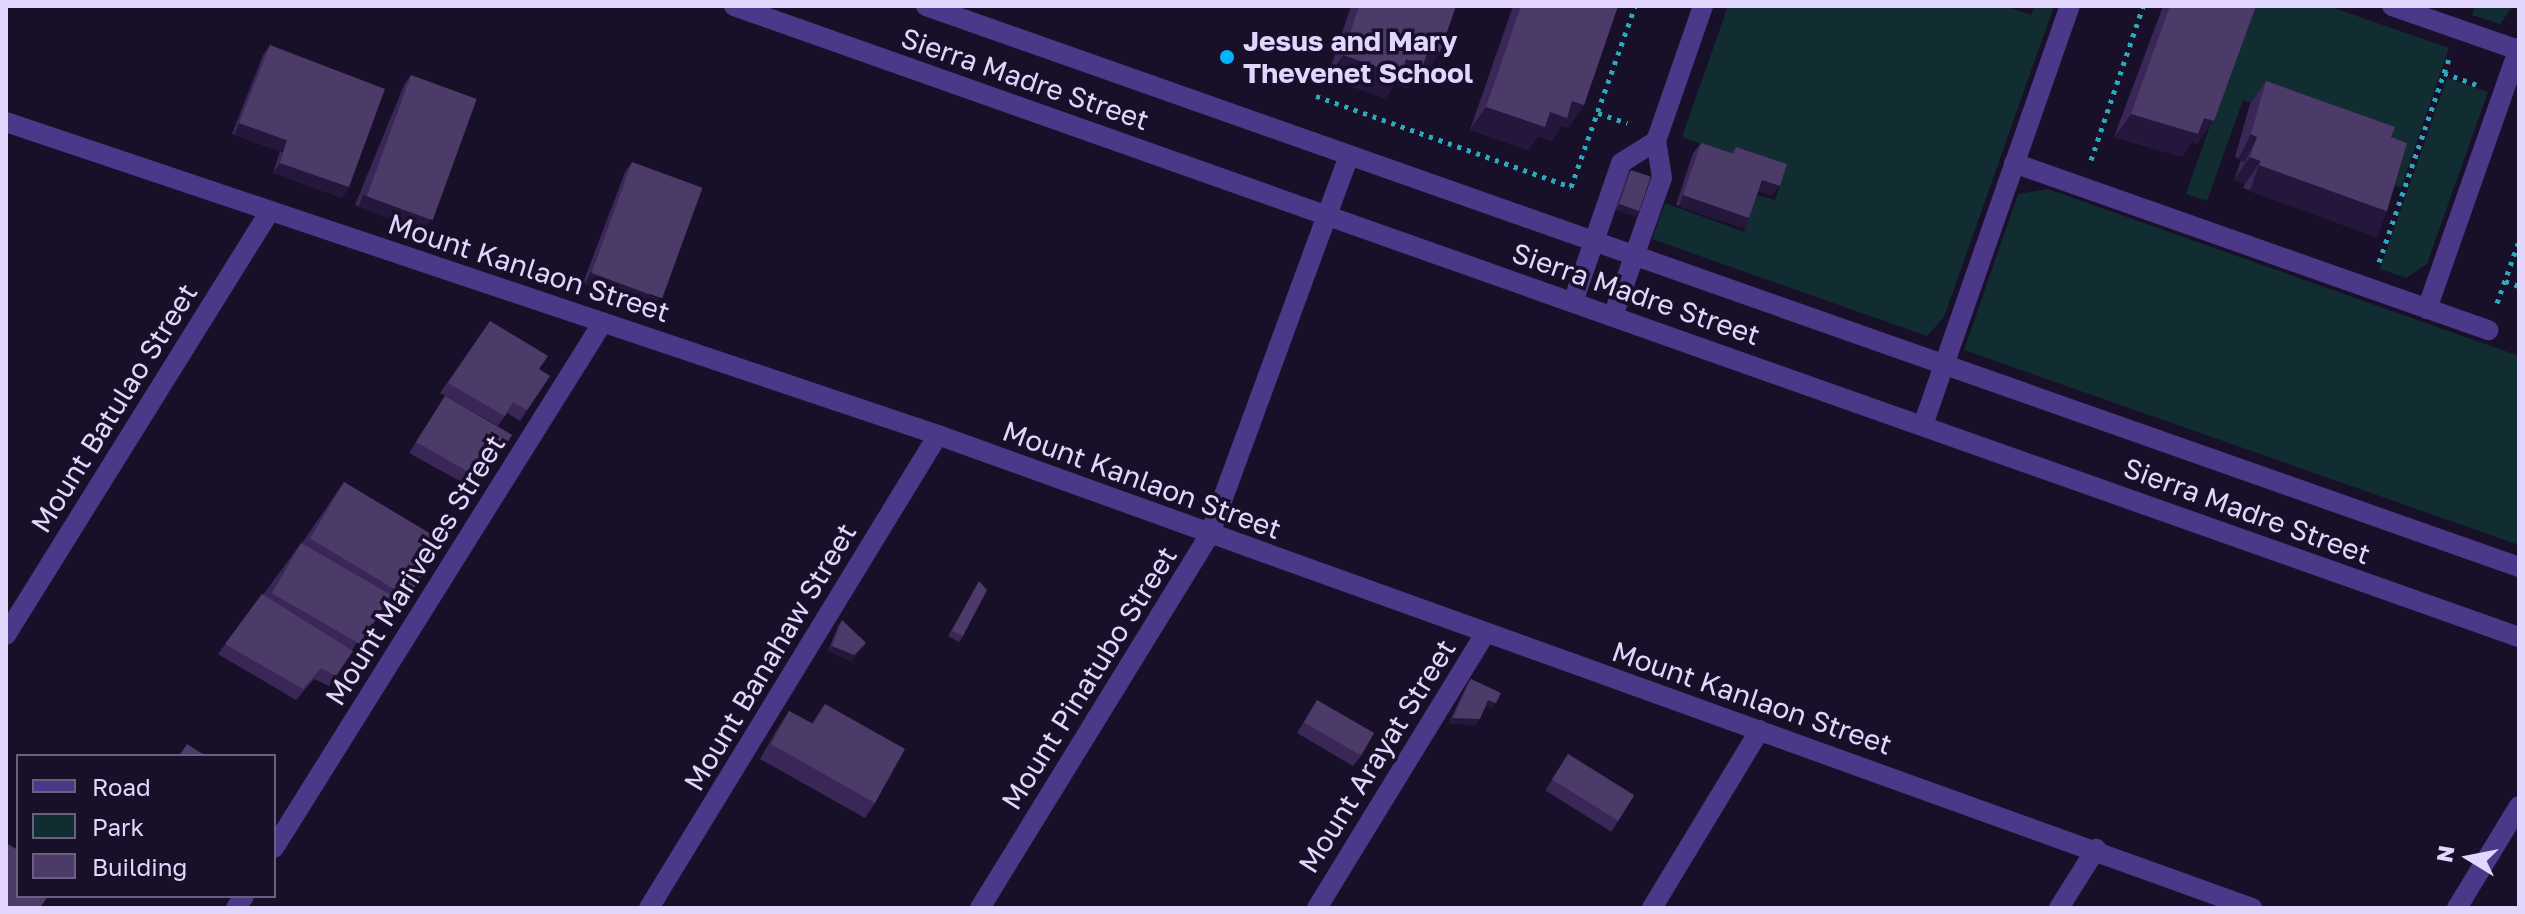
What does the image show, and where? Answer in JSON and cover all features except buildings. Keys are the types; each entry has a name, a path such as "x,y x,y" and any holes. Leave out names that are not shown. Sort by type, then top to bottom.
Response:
{"street":[{"name":"Sierra Madre Street","path":"734,6 2519,637"},
{"name":"Sierra Madre Street","path":"926,6 2519,567"},
{"path":"1613,316 1662,178 1656,141 1703,6"},
{"path":"1923,425 2070,6"},
{"path":"2392,6 2519,49 2427,309"},
{"name":"Mount Kanlaon Street","path":"6,122 938,435 1209,536 2096,849 2252,908"},
{"path":"1573,302 1621,163 1656,141"},
{"name":"Mount Pinatubo Street","path":"980,908 1209,536 1349,155"},
{"path":"2014,163 2488,330"},
{"name":"Mount Batulao Street","path":"6,635 270,211"},
{"name":"Mount Mariveles Street","path":"276,845 603,322"},
{"name":"Mount Banahaw Street","path":"649,908 938,435"},
{"name":"Mount Arayat Street","path":"1317,908 1485,634"},
{"path":"1652,908 1760,730"},
{"path":"2457,908 2519,806"},
{"path":"2059,908 2096,849"}],"path":[{"path":"1316,96 1571,187 1635,6"},
{"path":"2081,187 2143,6"},
{"path":"2370,288 2460,30"},
{"path":"2388,195 2400,199"},
{"path":"2488,330 2519,241"},
{"path":"2505,281 2519,286"}],"green space":[{"path":"1728,6 2005,6 2031,15 2034,6 2054,6 1944,317 1927,336 1652,239 1665,203 1744,232 1757,195 1775,200 1784,173 1682,137"},
{"path":"2244,6 2328,6 2449,48 2401,188 2387,183 2380,147 2243,100 2207,201 2186,194 2251,9"},
{"path":"2475,6 2513,6 2500,24 2472,15"},
{"path":"2447,78 2488,92 2427,264 2406,278 2380,269"},
{"path":"2048,189 2519,356 2519,545 1964,350 2018,194"}],"place":[{"name":"Jesus and Mary Thevenet School","path":"1227,57"}]}
